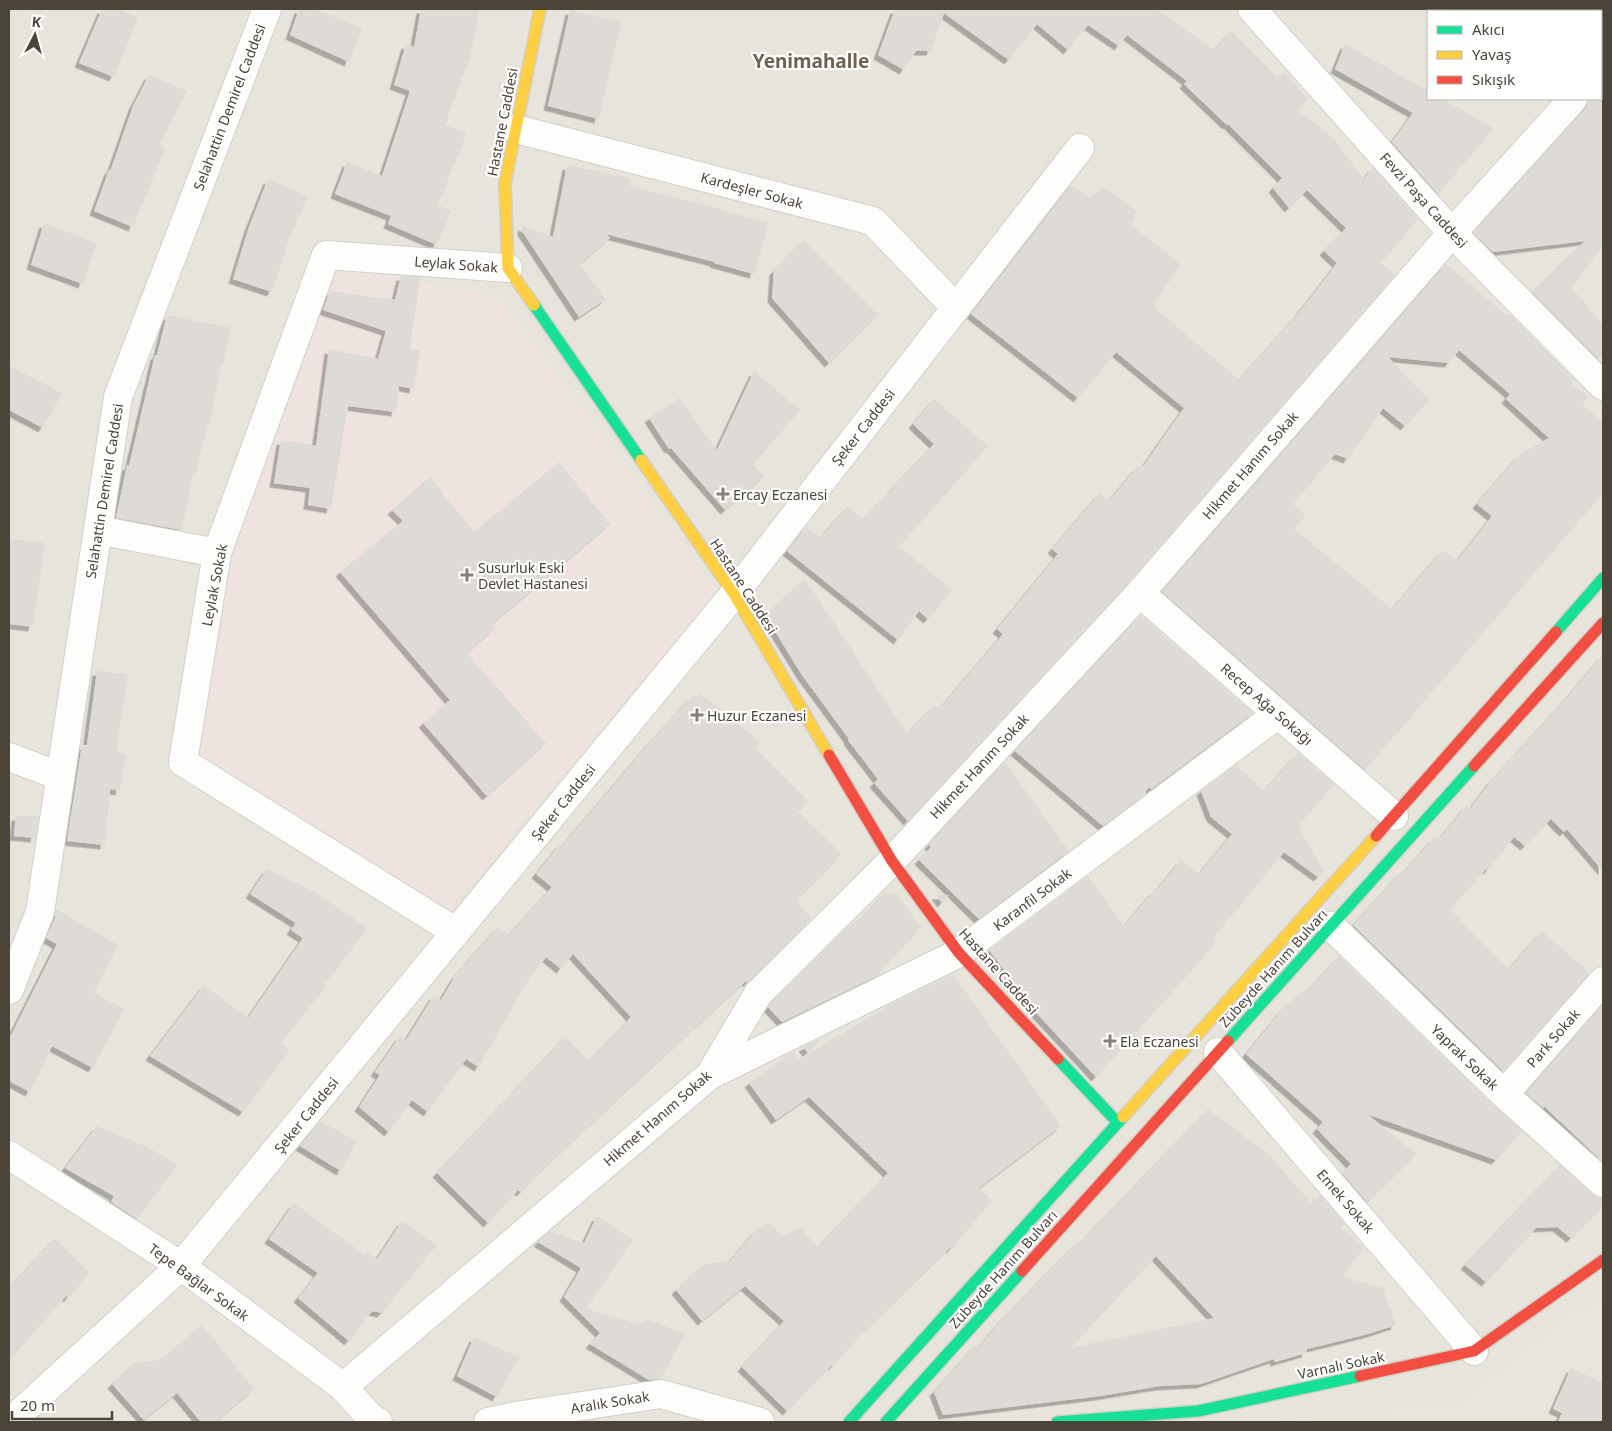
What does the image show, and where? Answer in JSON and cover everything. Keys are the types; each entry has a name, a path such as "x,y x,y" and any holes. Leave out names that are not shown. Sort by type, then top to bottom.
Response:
{"main road":[{"name":"Hastane Caddesi","path":"540,9 505,183 508,268 734,594 892,860 959,953 1118,1123"},
{"path":"850,1422 1394,816 1603,578"},
{"name":"Zübeyde Hanım Bulvarı","path":"886,1422 1603,623"},
{"name":"Varnalı Sokak","path":"1057,1422 1106,1420 1198,1411 1474,1351 1603,1260"},
{"path":"1590,1269 1603,1275"}],"street":[{"name":"Selahattin Demirel Caddesi","path":"9,990 40,912 118,397 267,9"},
{"name":"Fevzi Paşa Caddesi","path":"1252,9 1452,233 1603,386"},
{"name":"Hikmet Hanım Sokak","path":"343,1387 710,1075 758,994 892,860 1140,593 1452,233 1572,100"},
{"name":"Kardeşler Sokak","path":"516,129 873,221 956,308"},
{"name":"Şeker Caddesi","path":"10,1422 181,1266 734,594 1080,148"},
{"name":"Leylak Sokak","path":"456,932 183,762 217,554 326,255 508,268"},
{"path":"98,530 217,554"},
{"name":"Recep Ağa Sokağı","path":"1140,593 1394,816"},
{"name":"Karanfil Sokak","path":"710,1075 959,953 1278,714"},
{"path":"9,757 60,776"},
{"name":"Yaprak Sokak","path":"1331,926 1504,1094 1603,1183"},
{"name":"Park Sokak","path":"1504,1094 1603,981"},
{"name":"Emek Sokak","path":"1218,1052 1474,1351"},
{"name":"Tepe Bağlar Sokak","path":"9,1155 181,1266 343,1387 371,1421"},
{"name":"Aralık Sokak","path":"488,1422 662,1394 760,1422"}],"shaded area":[{"path":"9,9 1603,9 1603,1422 9,1422"},
{"name":"Susurluk Eski Devlet Hastanesi","path":"338,267 498,297 717,591 447,912 197,755 231,559"},
{"path":"1603,1304 1603,1422 1260,1422 1459,1404 1576,1310"}],"building":[{"path":"102,9 118,9 138,17 114,77 79,63"},
{"path":"299,9 314,9 363,28 349,62 290,35"},
{"path":"421,9 479,9 471,54 445,125 467,133 438,205 451,211 437,245 388,224 391,216 335,194 347,162 382,176 410,91 394,85 406,44 414,47"},
{"path":"895,9 1157,9 1214,50 1231,31 1276,76 1285,73 1308,99 1298,110 1332,137 1364,179 1373,167 1418,219 1381,263 1395,275 1128,583 908,821 874,783 878,779 802,675 765,615 805,579 907,733 935,705 942,706 1003,634 997,629 1058,554 1052,549 1100,493 1109,501 1137,467 1144,465 1184,408 1116,352 1078,398 971,314 1071,185 1090,198 1103,188 1112,192 1136,211 1131,225 1181,264 1153,306 1239,380 1298,314 1337,263 1324,251 1346,228 1307,190 1289,208 1273,188 1282,178 1228,124 1184,84 1187,81 1127,35 1119,46 1088,25 1068,50 1037,24 1009,60 944,13 931,51 916,51 904,70 878,55"},
{"path":"570,10 621,22 599,119 548,106"},
{"path":"1345,44 1427,90 1427,100 1444,100 1494,128 1438,194 1392,142 1413,113 1335,69"},
{"path":"149,75 187,91 160,143 165,149 133,227 94,211 133,106"},
{"path":"1602,88 1603,239 1599,239 1603,245 1572,288 1603,325 1603,354 1598,359 1532,292 1585,241 1493,252 1473,233 1585,109 1588,103 1591,100 1602,100"},
{"path":"567,165 630,178 630,186 769,223 754,274 606,234 610,238 580,264 606,299 579,317 522,231 522,226 553,237"},
{"path":"268,179 308,196 289,239 272,292 233,279 249,227"},
{"path":"44,223 97,243 83,284 31,265"},
{"path":"804,240 878,315 829,363 772,298 774,271"},
{"path":"1446,264 1507,316 1510,314 1574,379 1570,382 1588,397 1582,404 1603,422 1603,493 1365,770 1162,592","holes":["1459,350 1510,394 1506,399 1549,438 1519,455 1477,504 1492,516 1457,561 1443,550 1392,609 1294,529 1306,515 1293,504 1335,454 1348,459 1383,408 1405,426 1429,400 1388,357 1449,363"]},
{"path":"401,276 420,277 410,349 420,350 414,389 399,386 396,412 348,406 331,509 308,505 310,488 274,483 281,440 316,446 329,349 378,359 386,331 323,310 330,291 395,300"},
{"path":"167,315 231,328 223,364 221,364 210,423 195,474 193,474 182,530 116,518 127,465 129,466 155,355 157,355"},
{"path":"9,366 62,393 43,428 9,410"},
{"path":"754,371 800,410 753,464 764,476 725,510 671,448 669,449 649,418 679,398 717,450"},
{"path":"934,399 988,446 895,551 903,549 952,590 928,619 919,611 898,640 787,551 806,527 820,538 848,506 863,520 934,444 913,424"},
{"path":"559,462 610,524 492,624 495,628 467,653 546,743 487,796 423,723 450,700 340,572 403,521 392,510 430,477 474,532"},
{"path":"9,539 45,543 33,627 9,624"},
{"path":"1141,615 1253,713 1151,789 1149,787 1139,799 1103,826 1015,751"},
{"path":"1603,655 1603,871 1567,829 1564,832 1551,819 1525,846 1514,837 1488,870 1486,869 1450,909 1509,969 1542,931 1590,973 1503,1071 1353,925 1403,870 1406,870 1434,837 1440,838 1467,805 1470,809 1490,782"},
{"path":"97,671 128,674 116,752 126,754 120,791 110,789 105,845 67,841 82,745 87,745"},
{"path":"700,693 760,742 755,748 808,801 797,811 842,854 797,900 811,919 747,983 746,981 627,1090 521,1192 518,1190 488,1223 437,1173 565,1037 589,1061 631,1017 573,954 561,969 546,957 524,987 479,1067 466,1059 428,1112 412,1100 389,1132 359,1107 380,1075 375,1072 400,1036 406,1040 434,995 441,1000 455,976 498,927 509,935 552,887 536,874 651,741 693,695 697,699"},
{"path":"1298,753 1334,784 1298,826 1324,871 1318,877 1284,852 1213,938 1217,941 1096,1077 1002,976 1009,976 989,950 1088,876 1124,926 1181,860 1199,874 1232,834 1211,817 1201,791 1236,765 1264,791"},
{"path":"1005,762 1069,851 979,919 919,860 931,847 929,845"},
{"path":"16,816 39,816 35,838 14,836"},
{"path":"267,869 313,891 368,928 281,1043 290,1050 243,1112 150,1056 204,985 248,1018 303,938 291,930 296,923 250,894"},
{"path":"884,893 897,894 921,927 877,976 782,1022 768,1007 770,1004 857,919 860,921"},
{"path":"936,895 949,895 942,903"},
{"path":"56,909 118,945 94,993 124,1009 93,1068 52,1046 30,1092 9,1081 9,1039 57,944 46,938 55,918"},
{"path":"1339,956 1522,1131 1496,1160 1367,1114 1416,1154 1367,1202 1342,1173 1351,1164 1317,1129 1323,1122 1246,1054 1281,1011 1303,990 1306,993"},
{"path":"953,974 1061,1126 979,1188 992,1201 951,1249 865,1330 833,1366 787,1411 742,1367 784,1321 745,1286 702,1321 676,1290 704,1264 730,1261 755,1231 768,1223 784,1236 801,1227 817,1248 888,1173 809,1097 776,1120 749,1083 791,1053 793,1052 799,1059 893,1003"},
{"path":"1603,1004 1603,1162 1544,1106 1543,1108 1526,1093"},
{"path":"822,1038 808,1053 803,1047"},
{"path":"1208,1109 1270,1156 1312,1204 1320,1195 1345,1224 1341,1228 1364,1247 1343,1277 1383,1288 1396,1325 1307,1349 1306,1353 1275,1362 1274,1359 1201,1384 1160,1386 1100,1396 943,1415 934,1392 976,1345 979,1347 1005,1316 1075,1244 1077,1246","holes":["1156,1256 1214,1318 1070,1348"]},
{"path":"320,1121 357,1141 341,1171 300,1146"},
{"path":"97,1126 149,1148 178,1165 137,1219 111,1202 114,1196 65,1168"},
{"path":"1560,1165 1593,1195 1603,1198 1603,1206 1571,1238 1557,1227 1536,1228 1486,1282 1465,1265"},
{"path":"294,1203 365,1255 368,1252 377,1259 402,1221 437,1245 382,1313 372,1311 349,1341 298,1298 318,1273 269,1239"},
{"path":"597,1216 633,1240 586,1309 641,1325 646,1319 685,1334 661,1379 649,1380 590,1344 600,1333 564,1297 581,1268 538,1242 550,1231 584,1243"},
{"path":"55,1238 90,1273 68,1298 66,1296 9,1360 9,1288"},
{"path":"202,1325 254,1389 215,1422 201,1422 177,1393 144,1420 112,1384 134,1363 160,1360"},
{"path":"474,1337 519,1357 497,1397 457,1376"},
{"path":"1571,1368 1603,1383 1603,1422 1558,1422 1562,1413 1553,1409"}],"traffic: fast":[{"path":"534,305 641,460"},
{"path":"1556,632 1603,578"},
{"path":"1228,1041 1474,766"},
{"path":"1058,1059 1118,1123"},
{"path":"849,1422 1123,1117"},
{"path":"886,1422 1022,1271"},
{"path":"1057,1422 1198,1411 1360,1376"}],"traffic: slow":[{"path":"534,305 508,268 505,183 540,9"},
{"path":"641,460 734,594 829,755"},
{"path":"1123,1117 1376,836"}],"traffic: jam":[{"path":"1474,766 1603,623"},
{"path":"1376,836 1556,632"},
{"path":"829,755 892,861 959,953 1058,1059"},
{"path":"1022,1271 1228,1041"},
{"path":"1360,1376 1474,1351 1603,1260"}],"place":[{"name":"Ercay Eczanesi","path":"723,494"},
{"name":"Susurluk Eski Devlet Hastanesi","path":"467,575"},
{"name":"Huzur Eczanesi","path":"697,715"},
{"name":"Ela Eczanesi","path":"1110,1041"}],"district":[{"name":"Yenimahalle","path":"811,61"}]}
